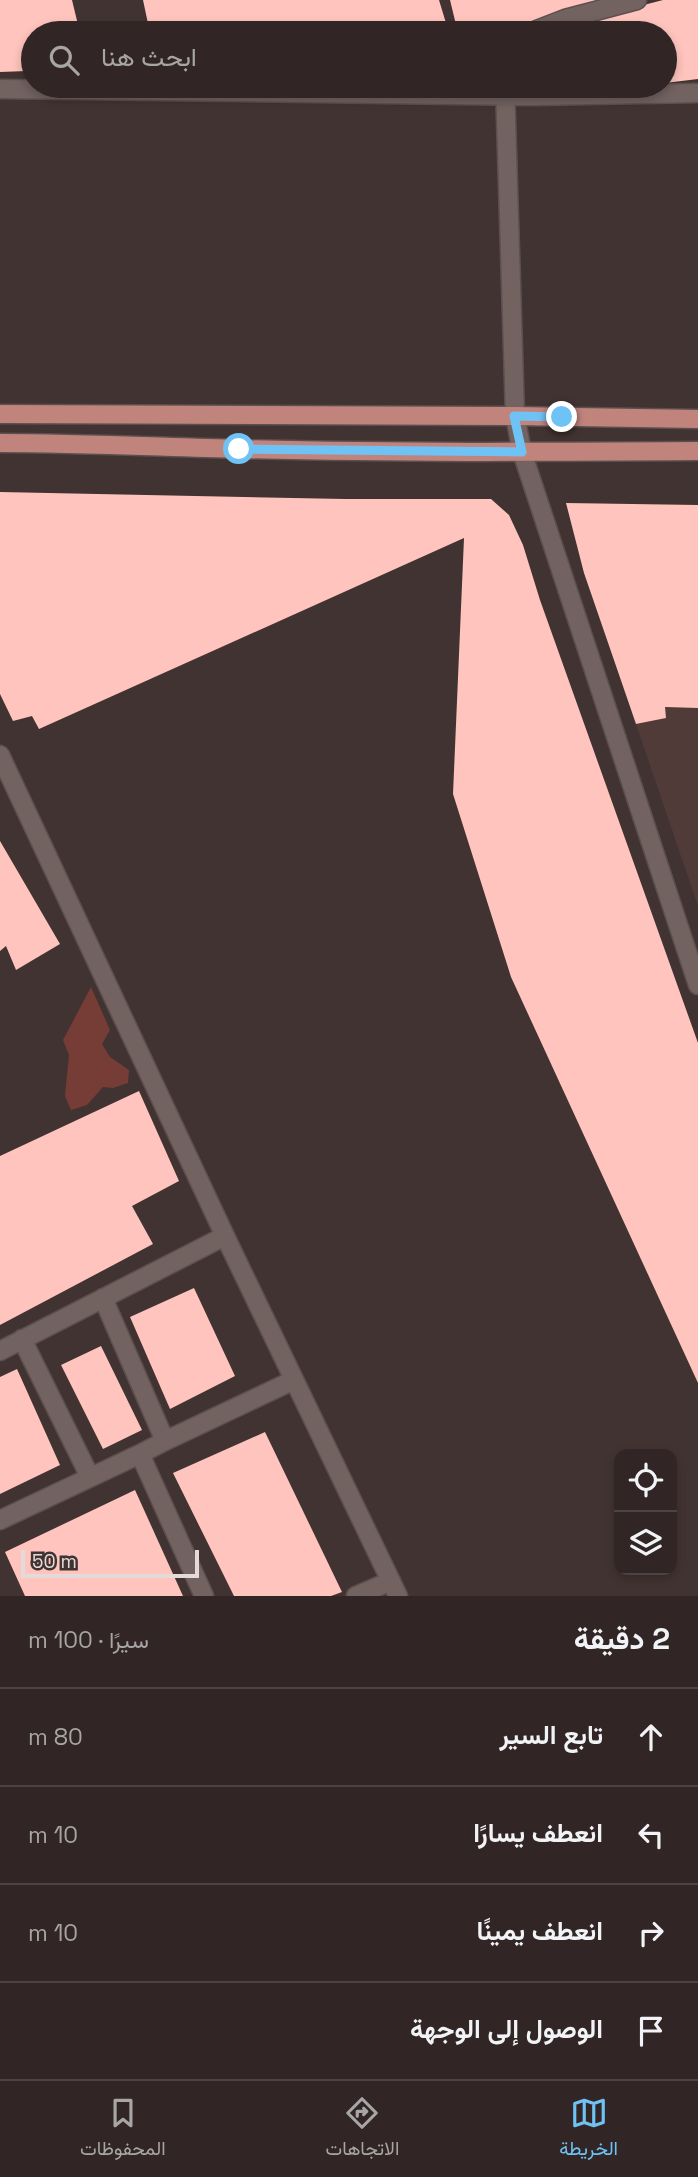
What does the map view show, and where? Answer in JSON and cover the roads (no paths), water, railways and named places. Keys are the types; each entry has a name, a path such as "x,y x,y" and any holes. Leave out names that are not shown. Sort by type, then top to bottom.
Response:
{"main road":[{"path":"0,414 698,419"},
{"path":"0,443 89,443 239,449 698,451"}],"street":[{"path":"560,21 637,0"},
{"path":"0,89 21,89"},
{"path":"677,93 698,93"},
{"path":"506,98 514,416 522,452 698,985"},
{"path":"0,755 225,1236 395,1588 356,1596"},
{"path":"0,1351 225,1236"},
{"path":"103,1298 164,1441"},
{"path":"22,1339 90,1477"},
{"path":"0,1520 294,1380"},
{"path":"140,1454 204,1596"}]}
